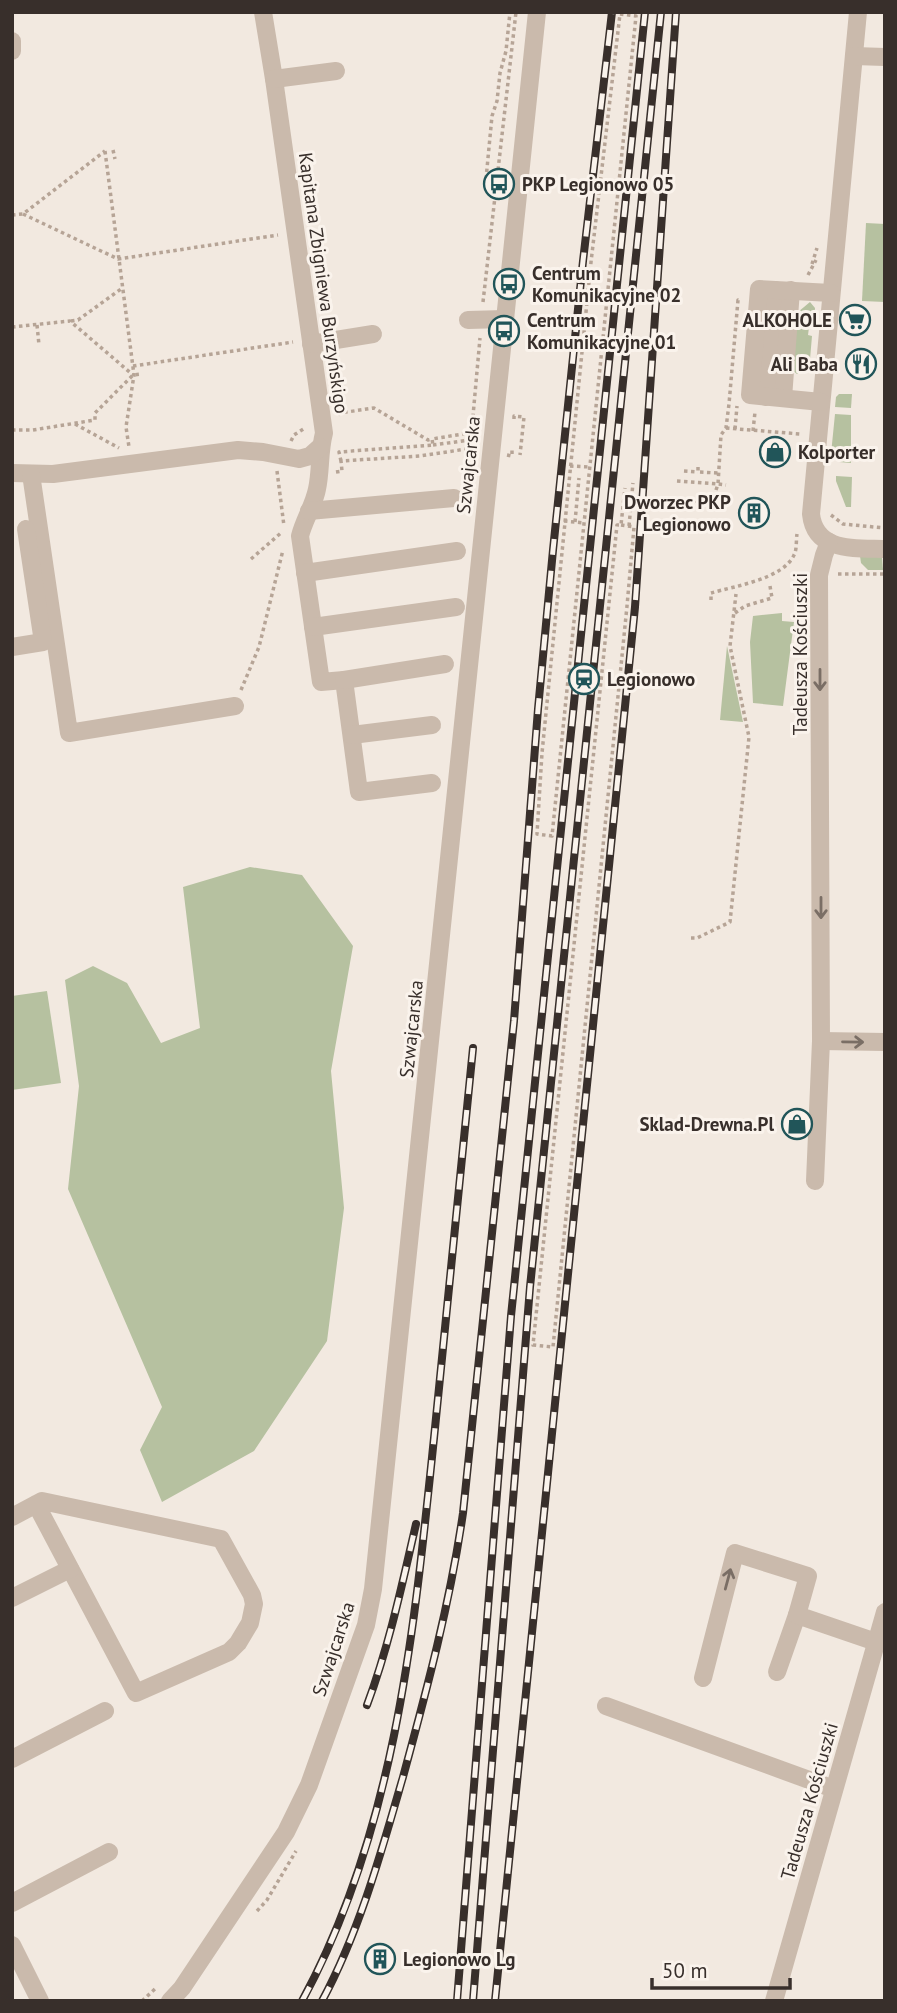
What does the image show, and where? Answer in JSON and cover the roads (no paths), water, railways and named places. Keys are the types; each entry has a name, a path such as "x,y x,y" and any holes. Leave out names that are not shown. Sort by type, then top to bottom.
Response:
{"street":[{"name":"Kapitana Zbigniewa Burzyńskigo","path":"263,12 274,79 303,342 324,433 320,447 316,493 300,536 321,682 344,680"},
{"name":"Szwajcarska","path":"170,2001 188,1980 286,1832 309,1785 366,1625 376,1562 537,12"},
{"path":"858,12 811,519 817,531 829,542 842,547 885,549"},
{"path":"12,41 12,51"},
{"path":"854,56 885,57"},
{"path":"274,79 336,71"},
{"path":"821,402 750,395 759,289 831,293"},
{"path":"775,398 788,290"},
{"path":"475,320 505,319"},
{"path":"303,342 373,334"},
{"path":"21,473 53,474 238,450 299,459 310,456 320,447"},
{"path":"12,647 43,642 21,473"},
{"path":"21,473 69,733 237,700"},
{"path":"309,511 454,498"},
{"name":"Tadeusza Kościuszki","path":"815,1181 821,1041 819,575 829,542"},
{"path":"305,573 457,551"},
{"path":"313,627 456,607"},
{"path":"432,783 359,792 344,680 445,664"},
{"path":"352,735 432,725"},
{"path":"821,1041 885,1042"},
{"path":"12,1517 36,1504 42,1501 220,1539 252,1595 254,1604 250,1623 238,1643 229,1652 136,1693 36,1504"},
{"path":"703,1678 735,1553 808,1576 777,1672"},
{"path":"12,1598 70,1569"},
{"name":"Tadeusza Kościuszki","path":"774,2001 885,1612"},
{"path":"797,1615 876,1642"},
{"path":"606,1706 834,1789"},
{"path":"12,1759 105,1711"},
{"path":"12,1903 109,1852"},
{"path":"12,1945 40,2001"}],"railway":[{"path":"322,2001 359,1919 395,1806 437,1646 463,1513 514,1021 553,550 612,12"},
{"path":"457,2001 511,1316 645,12"},
{"path":"473,2001 530,1287 661,12"},
{"path":"495,2001 635,607 676,12"},
{"path":"302,2001 334,1935 359,1867 380,1797 396,1727 418,1583 473,1048"},
{"path":"367,1705 388,1638 416,1524"}],"place":[{"name":"PKP Legionowo 05","path":"499,184"},
{"name":"Centrum Komunikacyjne 02","path":"509,284"},
{"name":"ALKOHOLE","path":"855,320"},
{"name":"Centrum Komunikacyjne 01","path":"504,331"},
{"name":"Ali Baba","path":"861,364"},
{"name":"Kolporter","path":"775,452"},
{"name":"Dworzec PKP Legionowo","path":"754,513"},
{"name":"Legionowo","path":"584,679"},
{"name":"Sklad-Drewna.Pl","path":"797,1124"},
{"name":"Legionowo Lg","path":"380,1959"}]}
